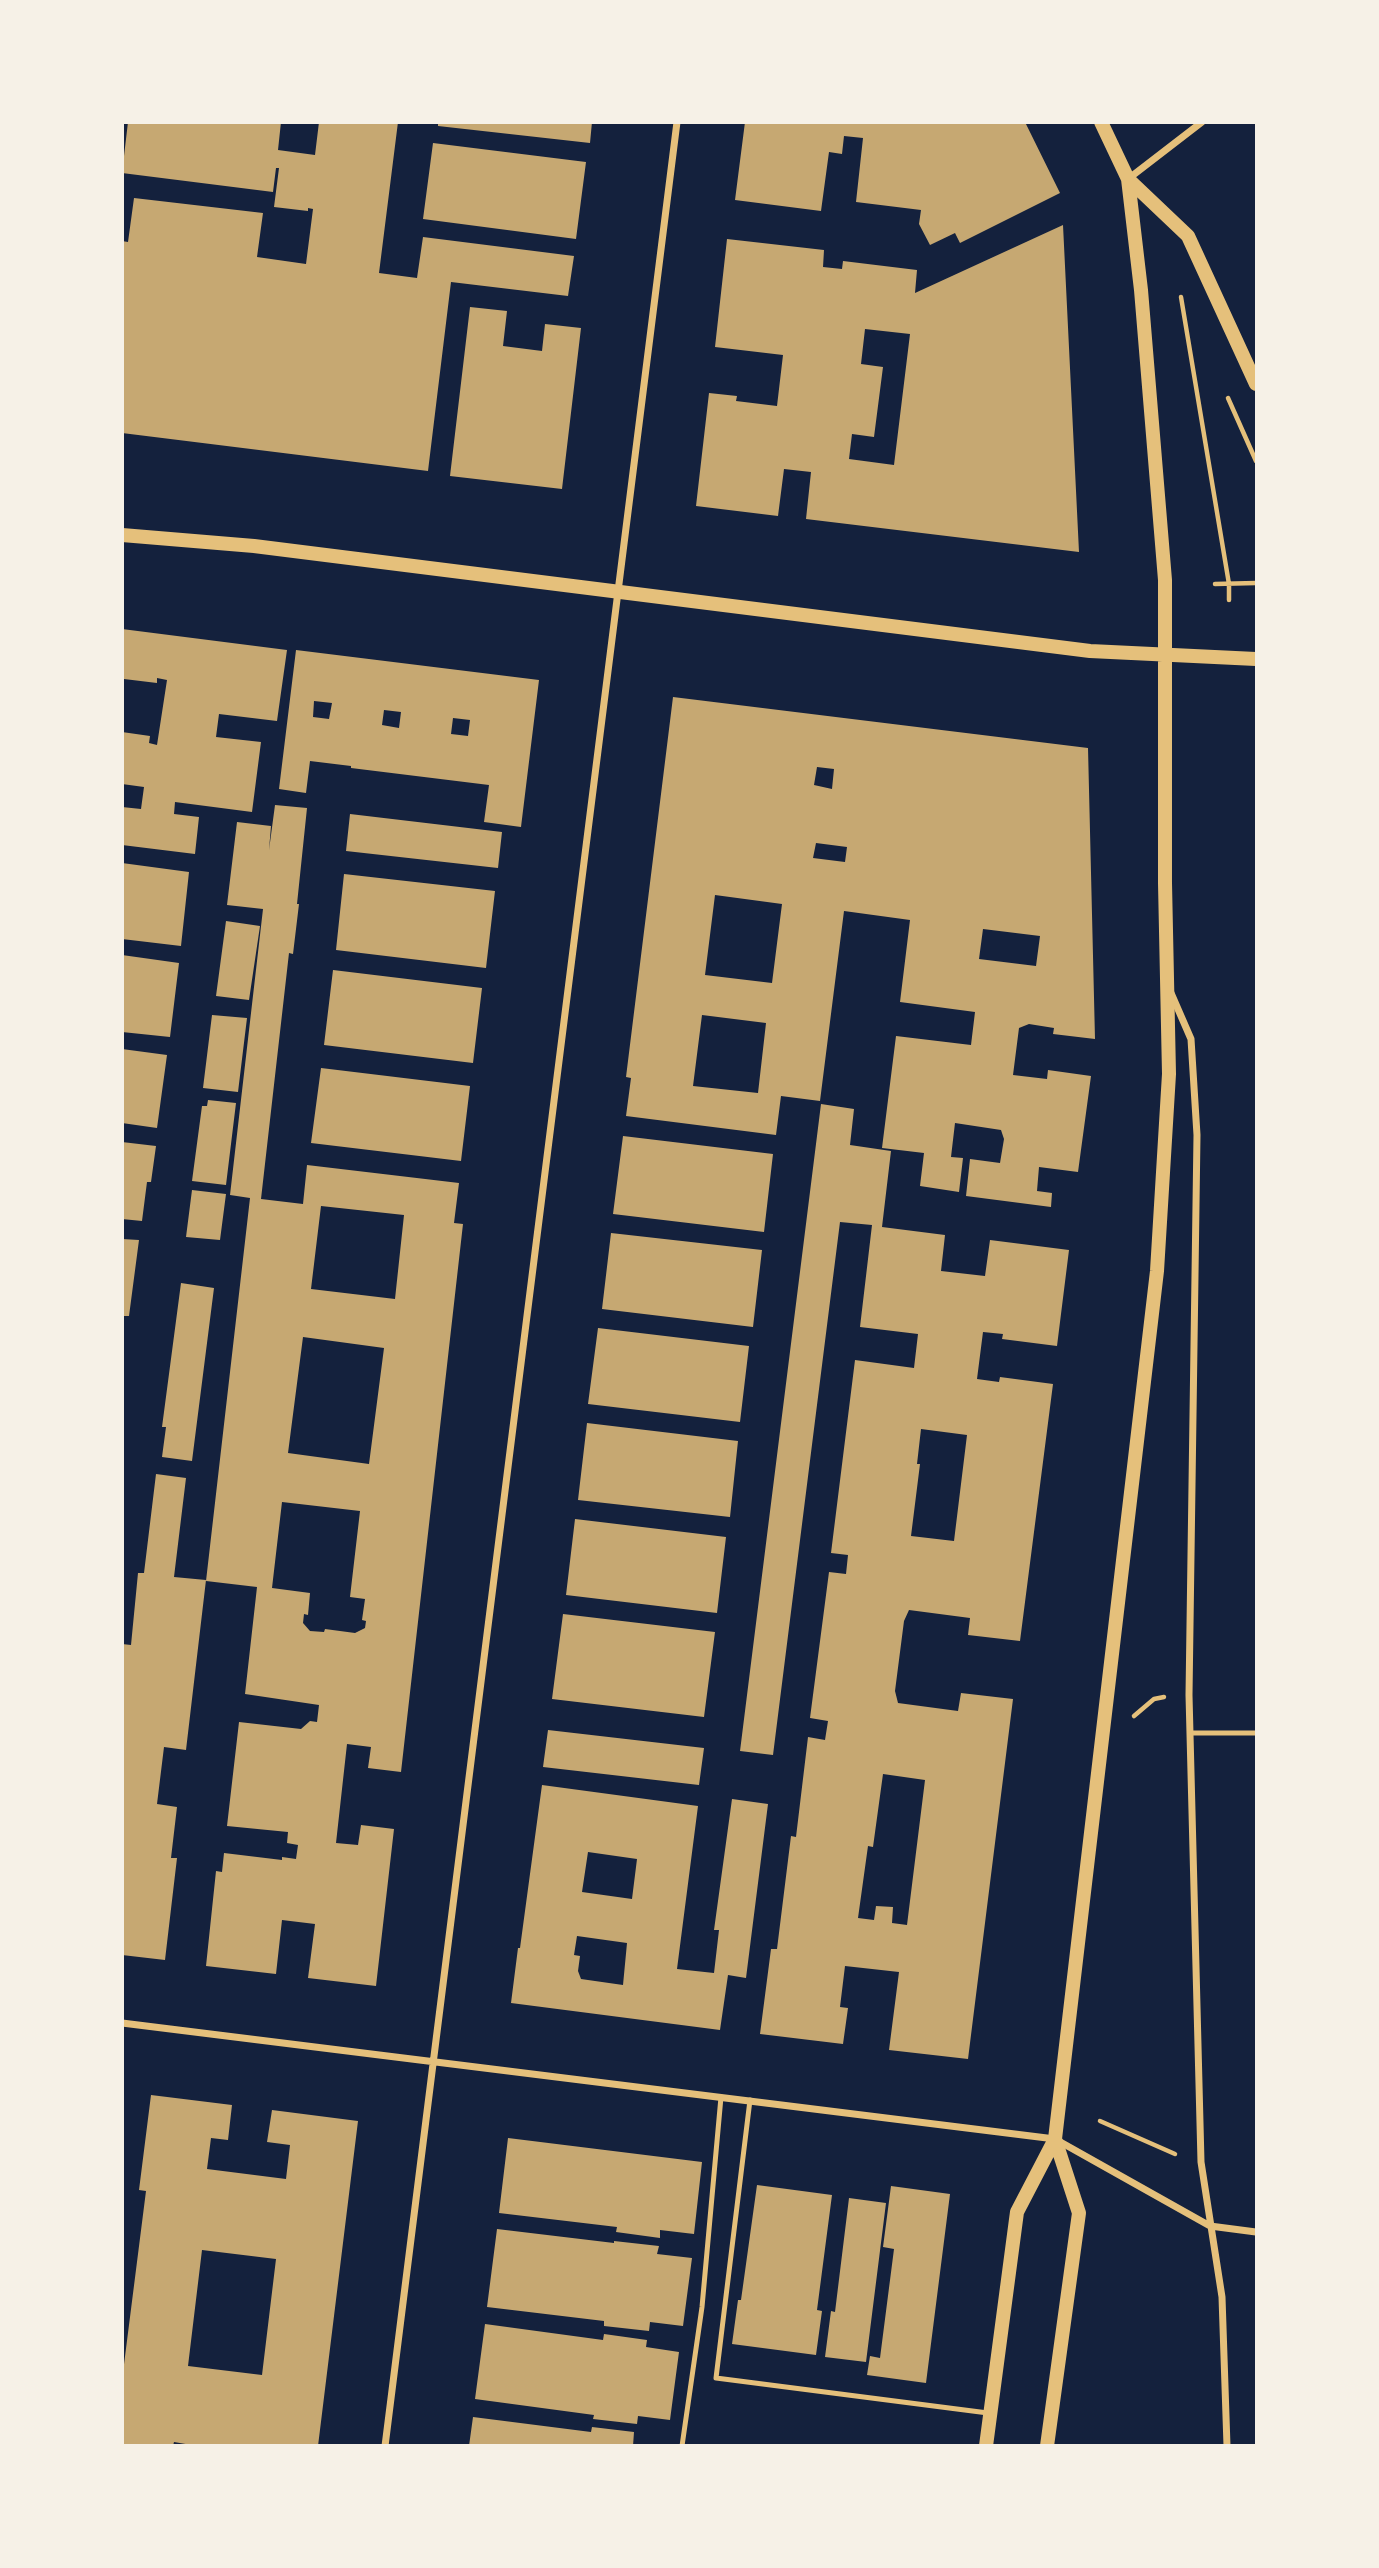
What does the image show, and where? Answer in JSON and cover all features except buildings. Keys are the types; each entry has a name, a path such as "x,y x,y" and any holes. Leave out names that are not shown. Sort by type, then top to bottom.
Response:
{"main road":[{"path":"986,2445 1017,2212 1055,2139 1157,1271 1169,1074 1165,883 1165,580 1141,290 1128,179 1101,122"},
{"path":"1128,179 1188,236 1256,384"},
{"path":"122,535 254,546 1090,651 1256,659"},
{"path":"1047,2445 1079,2213 1055,2139"}],"street":[{"path":"385,2445 677,122"},
{"path":"1128,179 1202,122"},
{"path":"1169,988 1191,1039 1197,1135 1189,1695 1201,2162 1222,2297 1227,2445"},
{"path":"122,2023 1055,2139 1210,2225 1256,2232"}],"lane":[{"path":"1190,1733 1256,1733"},
{"path":"682,2445 702,2307 721,2097"},
{"path":"750,2101 716,2378 991,2413"}],"path":[{"path":"1181,296 1229,584 1229,600"},
{"path":"1215,584 1256,583"},
{"path":"1129,1724 1136,1712 1154,1699 1189,1695"},
{"path":"1100,2121 1176,2154"}]}
